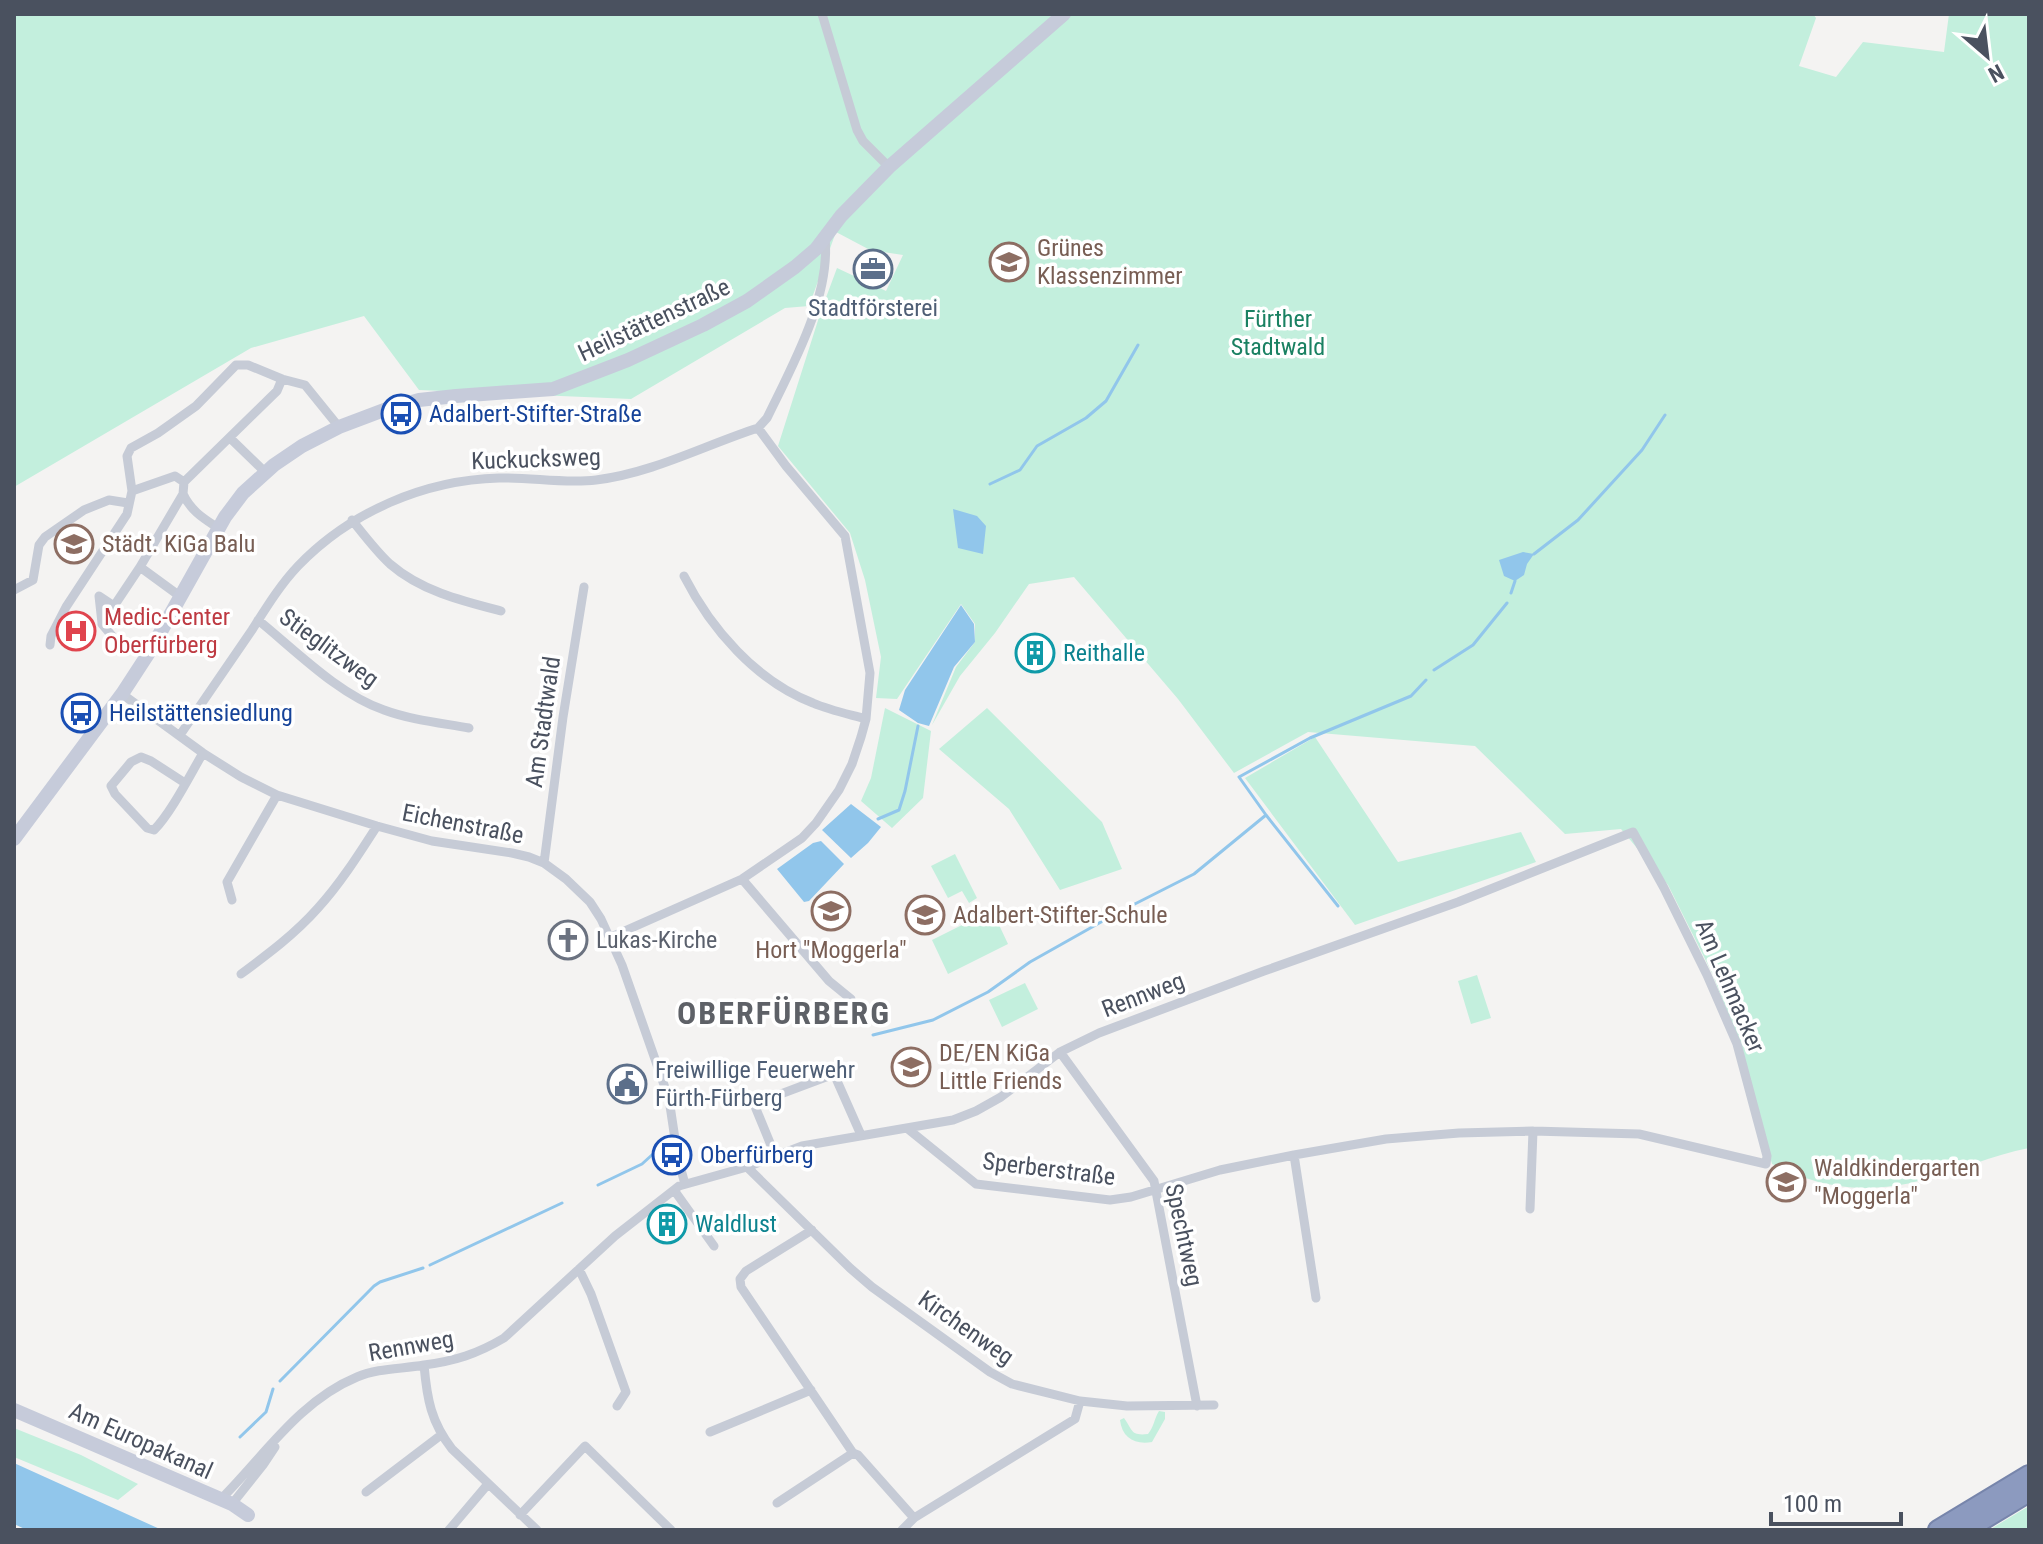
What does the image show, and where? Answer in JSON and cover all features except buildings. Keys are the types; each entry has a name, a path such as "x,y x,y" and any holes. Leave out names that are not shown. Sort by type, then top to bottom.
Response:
{"highway":[{"path":"1938,1530 2029,1475"},
{"path":"1966,1530 2029,1492"}],"street":[{"path":"822,14 857,130 863,141 889,167"},
{"name":"Heilstättenstraße","path":"15,836 122,694 155,642 218,528 243,493 265,472 302,446 339,427 384,410 419,400 553,389 628,360 747,301 816,249 833,224 889,167 1064,14"},
{"path":"611,937 742,879 794,844 816,823 839,790 852,764 866,719 870,673 845,536 758,428 767,418 807,333 826,263 825,238"},
{"path":"50,645 51,636 81,584 127,514 132,491 127,456 131,448 196,406 236,365 248,365 305,385 339,427"},
{"path":"102,624 183,494 184,482 277,391 282,379"},
{"name":"Kuckucksweg","path":"180,735 277,591 297,567 352,520 415,493 466,481 498,477 594,480 620,475 648,468 758,428"},
{"path":"230,438 265,472"},
{"path":"132,491 175,476 184,482"},
{"path":"183,494 197,514 218,528"},
{"path":"14,590 33,580 39,545 45,537 84,510 109,500 128,503"},
{"path":"352,520 391,564 419,583 452,599 501,611"},
{"path":"140,567 181,597"},
{"path":"684,576 707,615 763,675 813,704 866,719"},
{"path":"81,584 114,606"},
{"name":"Am Stadtwald","path":"544,863 584,587"},
{"path":"99,596 102,624 113,637"},
{"name":"Stieglitzweg","path":"258,620 344,690 382,710 469,728"},
{"name":"Eichenstraße","path":"122,694 203,753 277,795 432,841 512,853 544,863 566,879 590,902 611,937 669,1099 685,1184"},
{"path":"185,783 141,757 131,762 111,786 147,828 154,830 185,783 203,753"},
{"path":"232,900 227,882 277,795"},
{"path":"241,974 294,933 319,907 377,826"},
{"name":"Rennweg","path":"227,1502 308,1406 359,1376 380,1370 461,1359 504,1338 615,1236 685,1184 747,1167 802,1146 953,1120 1001,1097 1060,1052 1099,1033 1458,902 1633,832"},
{"name":"Am Lehmacker","path":"1633,832 1707,975 1737,1044 1767,1156 1766,1164"},
{"path":"742,879 829,981 851,999"},
{"name":"Spechtweg","path":"1060,1052 1154,1181 1197,1406"},
{"path":"775,1155 754,1104 834,1074 861,1135"},
{"name":"Sperberstraße","path":"908,1129 976,1184 1110,1200 1131,1197 1220,1170 1294,1155 1386,1139 1459,1133 1533,1131 1639,1134 1766,1164"},
{"path":"1530,1209 1533,1131"},
{"path":"1294,1155 1316,1298"},
{"name":"Kirchenweg","path":"747,1167 872,1287 990,1372 1012,1384 1080,1401 1127,1406 1214,1405"},
{"path":"674,1190 714,1246"},
{"path":"812,1230 746,1271 740,1279 744,1293 853,1453 914,1518"},
{"path":"579,1269 626,1392 617,1406"},
{"path":"424,1365 429,1408 441,1435 537,1530"},
{"path":"710,1432 811,1390"},
{"path":"902,1530 914,1518 1075,1419 1080,1401"},
{"name":"Am Europakanal","path":"14,1410 227,1502 248,1515"},
{"path":"366,1492 441,1435"},
{"path":"520,1515 585,1446 671,1530"},
{"path":"777,1503 853,1453"},
{"path":"449,1530 488,1484"}],"green space":[{"name":"Fürther Stadtwald","path":"14,14 1813,14 1816,18 1799,66 1836,77 1863,42 1944,52 1949,14 2029,14 2029,1148 1922,1180 1881,1187 1825,1184 1772,1164 1734,1029 1712,973 1668,885 1621,829 1565,834 1475,746 1308,732 1234,773 1178,699 1074,577 1029,584 960,676 932,725 956,667 975,642 975,624 961,604 897,699 876,698 881,657 865,580 850,533 778,446 837,268 886,291 903,255 870,250 836,232 809,306 785,308 631,399 419,390 364,316 251,348 14,487"},
{"path":"885,708 931,731 923,798 892,828 861,801 871,778"},
{"path":"987,708 1102,822 1122,869 1060,890 1009,809 939,749"},
{"path":"1315,737 1398,862 1521,832 1536,862 1355,925 1245,778"},
{"path":"955,854 977,898 969,903 962,891 948,898 931,866"},
{"path":"992,910 1008,944 948,974 932,940"},
{"path":"1477,975 1491,1018 1471,1024 1458,981"},
{"path":"1025,983 1038,1009 1002,1027 989,1000"},
{"path":"1159,1411 1165,1412 1165,1419 1152,1442 1135,1441 1123,1431 1120,1420 1124,1418 1135,1433 1148,1434"},
{"path":"14,1428 81,1455 138,1484 118,1500 14,1457"},
{"path":"2029,1506 2029,1530 1989,1530"}],"water":[{"path":"953,509 977,516 986,526 983,554 958,548"},
{"path":"1523,552 1534,554 1524,575 1515,581 1504,576 1499,560"},
{"path":"961,605 974,624 975,642 954,667 929,726 918,723 899,710 905,690"},
{"path":"851,804 881,827 851,858 822,830"},
{"path":"821,841 844,864 809,901 804,902 777,869 813,843"},
{"path":"14,1463 162,1530 27,1530 14,1524"}],"waterway":[{"path":"990,484 1020,470 1037,446 1086,418 1106,401 1138,345"},
{"path":"1534,554 1578,520 1642,450 1665,415"},
{"path":"1511,593 1515,581"},
{"path":"1434,670 1473,645 1507,603"},
{"path":"873,1035 933,1020 988,992 1030,962 1117,913 1194,874 1266,815 1239,777 1310,738 1411,696 1426,680"},
{"path":"878,819 899,810 918,726"},
{"path":"1266,815 1338,906"},
{"path":"598,1185 642,1164 664,1144"},
{"path":"430,1265 562,1203"},
{"path":"280,1381 374,1286 423,1268"},
{"path":"240,1437 266,1412 273,1389"}],"place":[{"name":"Grünes Klassenzimmer","path":"1009,262"},
{"name":"Stadtförsterei","path":"873,269"},
{"name":"Adalbert-Stifter-Straße","path":"401,414"},
{"name":"Städt. KiGa Balu","path":"74,544"},
{"name":"Medic-Center Oberfürberg","path":"76,631"},
{"name":"Reithalle","path":"1035,653"},
{"name":"Heilstättensiedlung","path":"81,713"},
{"name":"Hort \"Moggerla\"","path":"831,911"},
{"name":"Adalbert-Stifter-Schule","path":"925,915"},
{"name":"Lukas-Kirche","path":"568,940"},
{"name":"DE/EN KiGa Little Friends","path":"911,1067"},
{"name":"Freiwillige Feuerwehr Fürth-Fürberg","path":"627,1084"},
{"name":"Oberfürberg","path":"672,1155"},
{"name":"Waldkindergarten \"Moggerla\"","path":"1786,1182"},
{"name":"Waldlust","path":"667,1224"}],"district":[{"name":"OBERFÜRBERG","path":"784,1013"}]}
